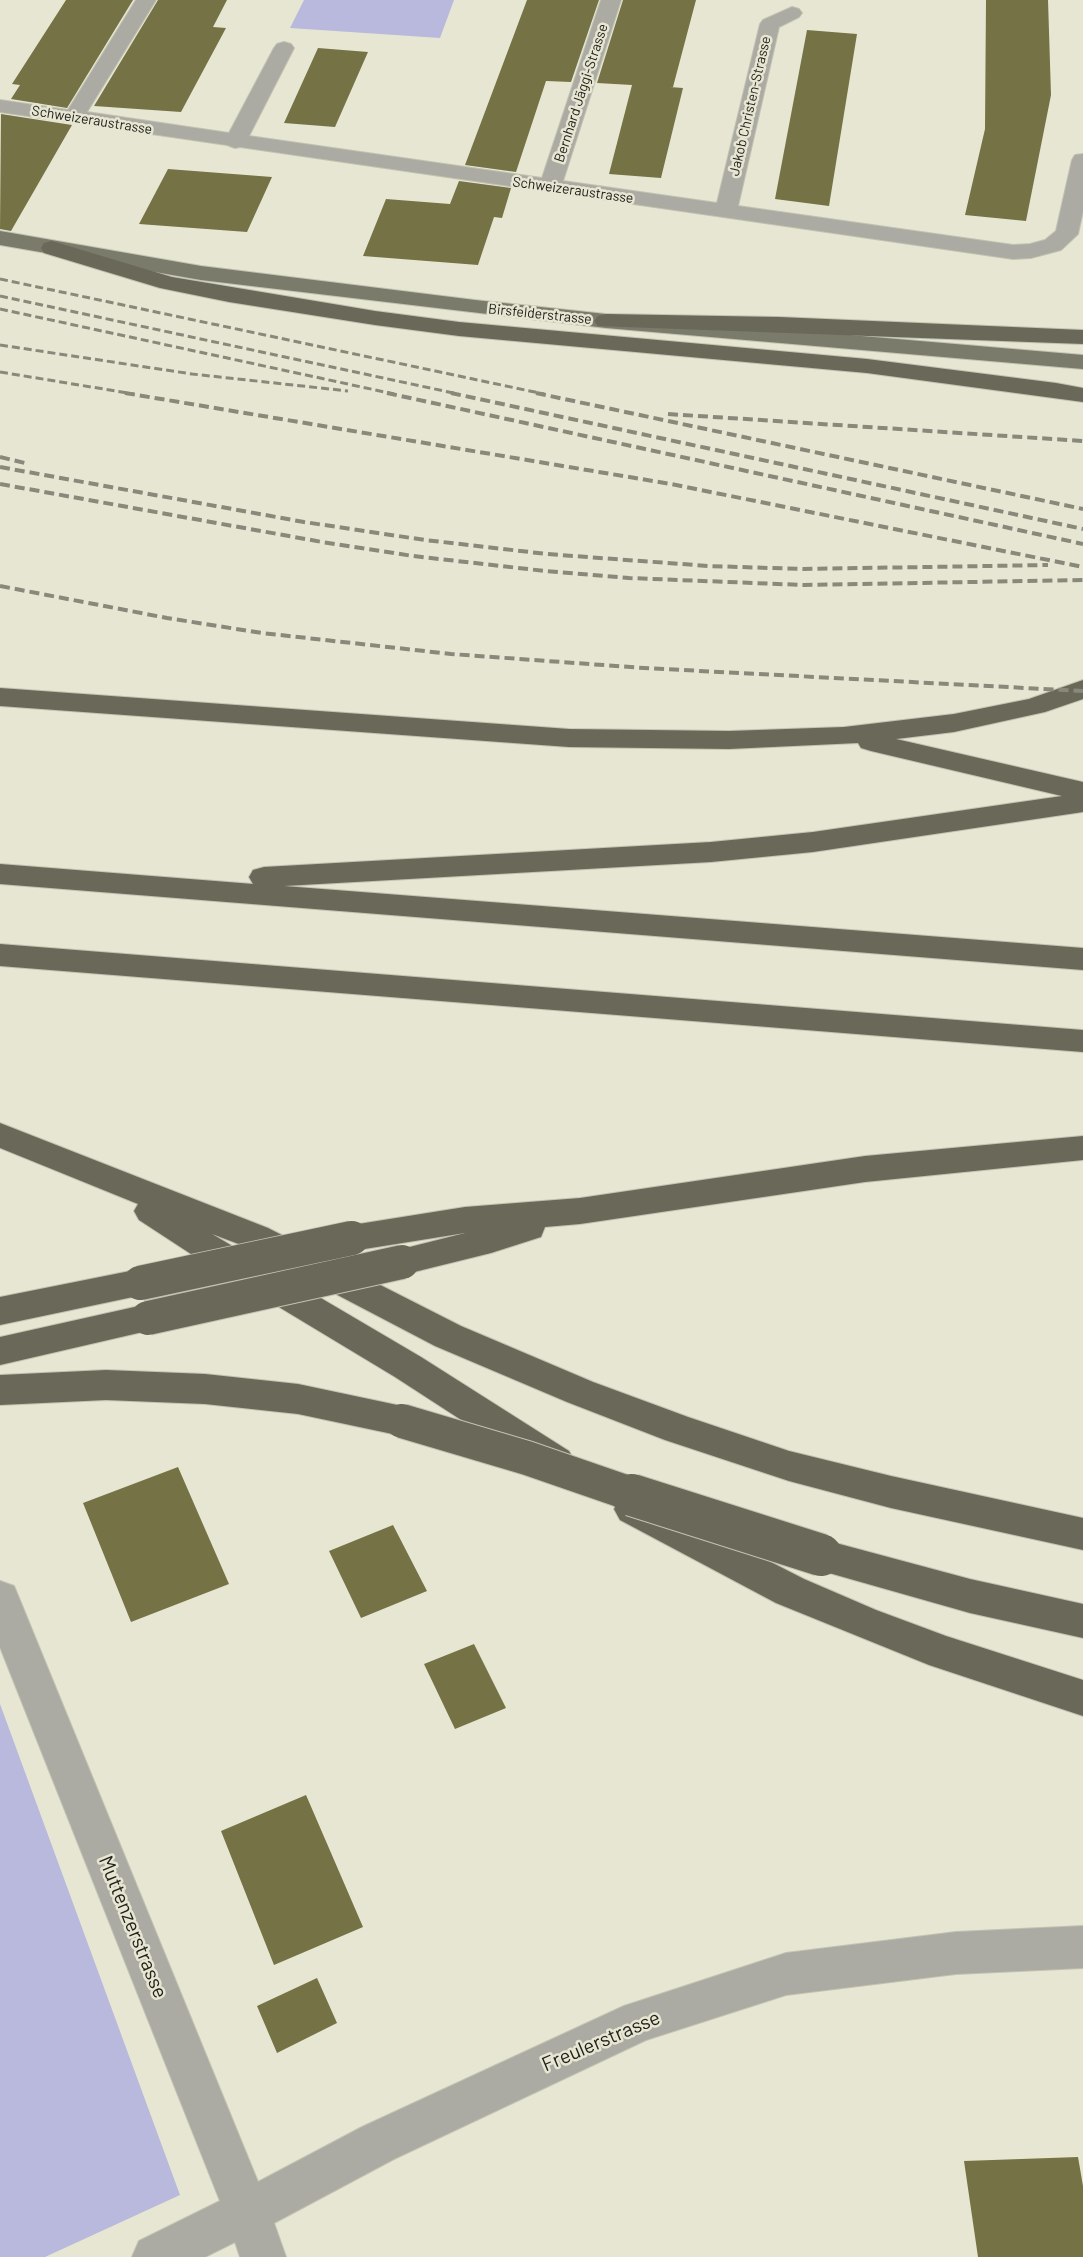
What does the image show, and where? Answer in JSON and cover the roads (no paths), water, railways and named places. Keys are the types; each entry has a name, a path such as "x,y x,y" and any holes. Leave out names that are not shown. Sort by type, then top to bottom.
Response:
{"highway":[{"path":"52,248 168,283 363,316 470,330 867,366 1083,395"},
{"path":"606,321 779,324 1083,337"},
{"path":"0,697 569,738 729,740 844,736 927,727 999,715 1035,706 1083,689"},
{"path":"844,736 1083,790"},
{"path":"136,885 644,857 813,842 1083,802"},
{"path":"0,874 1083,959"},
{"path":"0,955 1083,1041"},
{"path":"0,1135 256,1237 448,1336 492,1356 678,1429 789,1466 868,1487 1083,1534"},
{"path":"0,1311 352,1238 465,1220 580,1211 865,1169 1083,1148"},
{"path":"89,1171 203,1245 408,1367 611,1497 672,1530 790,1591 862,1622 943,1653 1083,1698"},
{"path":"0,1351 402,1262 490,1240 580,1211"},
{"path":"0,1390 106,1385 205,1389 298,1399 402,1421 527,1458 639,1497 821,1555 970,1596 1083,1621"}],"main road":[{"name":"Birsfelderstrasse","path":"0,238 201,273 475,308 1083,362"}],"street":[{"path":"74,117 146,0"},
{"name":"Bernhard Jäggi-Strasse","path":"550,186 611,0"},
{"name":"Jakob Christen-Strasse","path":"726,212 770,24 792,14"},
{"path":"235,142 284,48"},
{"name":"Schweizeraustrasse","path":"0,106 988,250 1032,251 1053,245 1067,234 1083,160"},
{"name":"Muttenzerstrasse","path":"0,1598 248,2212 263,2257"},
{"name":"Freulerstrasse","path":"155,2257 248,2212 378,2143 639,2021 774,1978 868,1963 956,1953 1083,1947"}],"railway":[{"path":"0,279 544,394"},
{"path":"0,296 458,394"},
{"path":"0,309 394,394"},
{"path":"0,345 192,374 348,391"},
{"path":"0,372 134,394"},
{"path":"125,393 671,484 1083,567"},
{"path":"387,393 1083,544"},
{"path":"451,393 1083,529"},
{"path":"536,393 1083,509"},
{"path":"668,414 1083,441"},
{"path":"0,457 25,463"},
{"path":"0,467 304,522 425,540 547,554 708,566 803,569 1048,565"},
{"path":"0,484 322,542 413,556 545,571 629,578 804,585 1083,580"},
{"path":"0,586 167,618 262,633 451,654 644,668 1083,691"}]}
